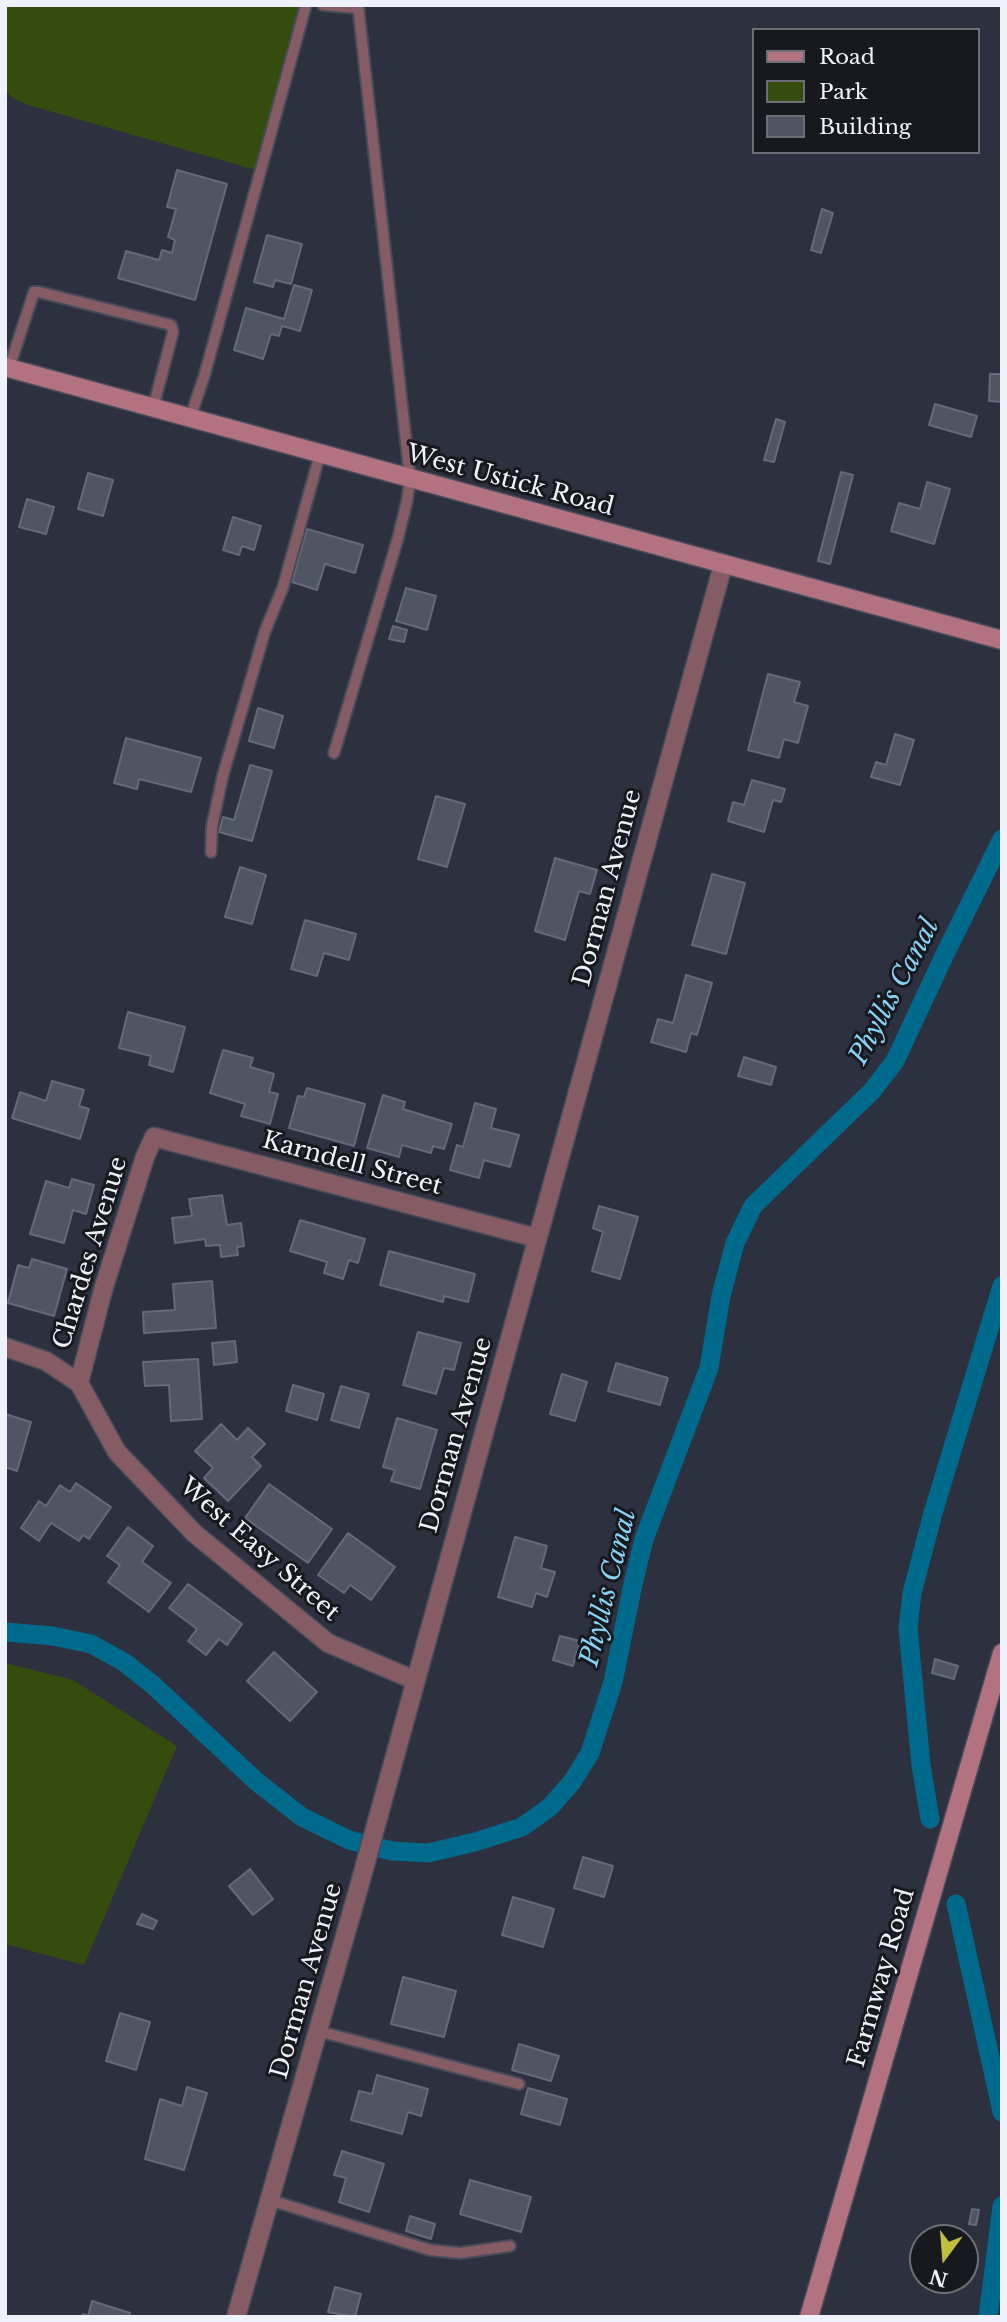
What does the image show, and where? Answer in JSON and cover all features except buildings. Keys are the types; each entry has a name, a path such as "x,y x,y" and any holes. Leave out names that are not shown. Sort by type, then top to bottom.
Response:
{"main road":[{"name":"West Ustick Road","path":"7,368 1002,640"},
{"name":"Farmway Road","path":"809,2317 1002,1653"}],"street":[{"name":"Dorman Avenue","path":"236,2317 368,1854 723,565"},
{"name":"Karndell Street","path":"154,1137 537,1238"},
{"name":"Chardes Avenue","path":"79,1383 103,1290 145,1157 154,1137"},
{"name":"West Easy Street","path":"5,1347 46,1361 79,1383 117,1452 194,1533 327,1643 414,1680"}],"lane":[{"path":"190,418 208,365 306,5"},
{"path":"323,5 358,7 410,478 398,538 334,753"},
{"path":"7,368 34,292 171,325 173,332 153,408"},
{"path":"211,852 212,826 223,775 265,631 283,587 320,454"},
{"path":"318,2031 519,2084"},
{"path":"270,2200 430,2250 460,2253 510,2246"}],"green space":[{"path":"5,5 301,5 256,170 28,105 12,98 5,90"},
{"path":"5,1663 73,1680 177,1746 84,1965 5,1944"}],"waterway":[{"name":"Phyllis Canal","path":"5,1632 53,1636 91,1644 124,1662 153,1685 257,1782 302,1817 349,1840 392,1851 428,1853 522,1827 550,1807 572,1782 590,1753 613,1682 644,1539 709,1368 721,1296 735,1243 753,1206 872,1091 895,1061 1002,839"},
{"name":"Phyllis Canal","path":"930,1819 921,1765 908,1628 912,1593 933,1513 1002,1286"},
{"name":"Phyllis Canal","path":"956,1904 1002,2112"},
{"name":"Phyllis Canal","path":"988,2317 1002,2206"}]}
